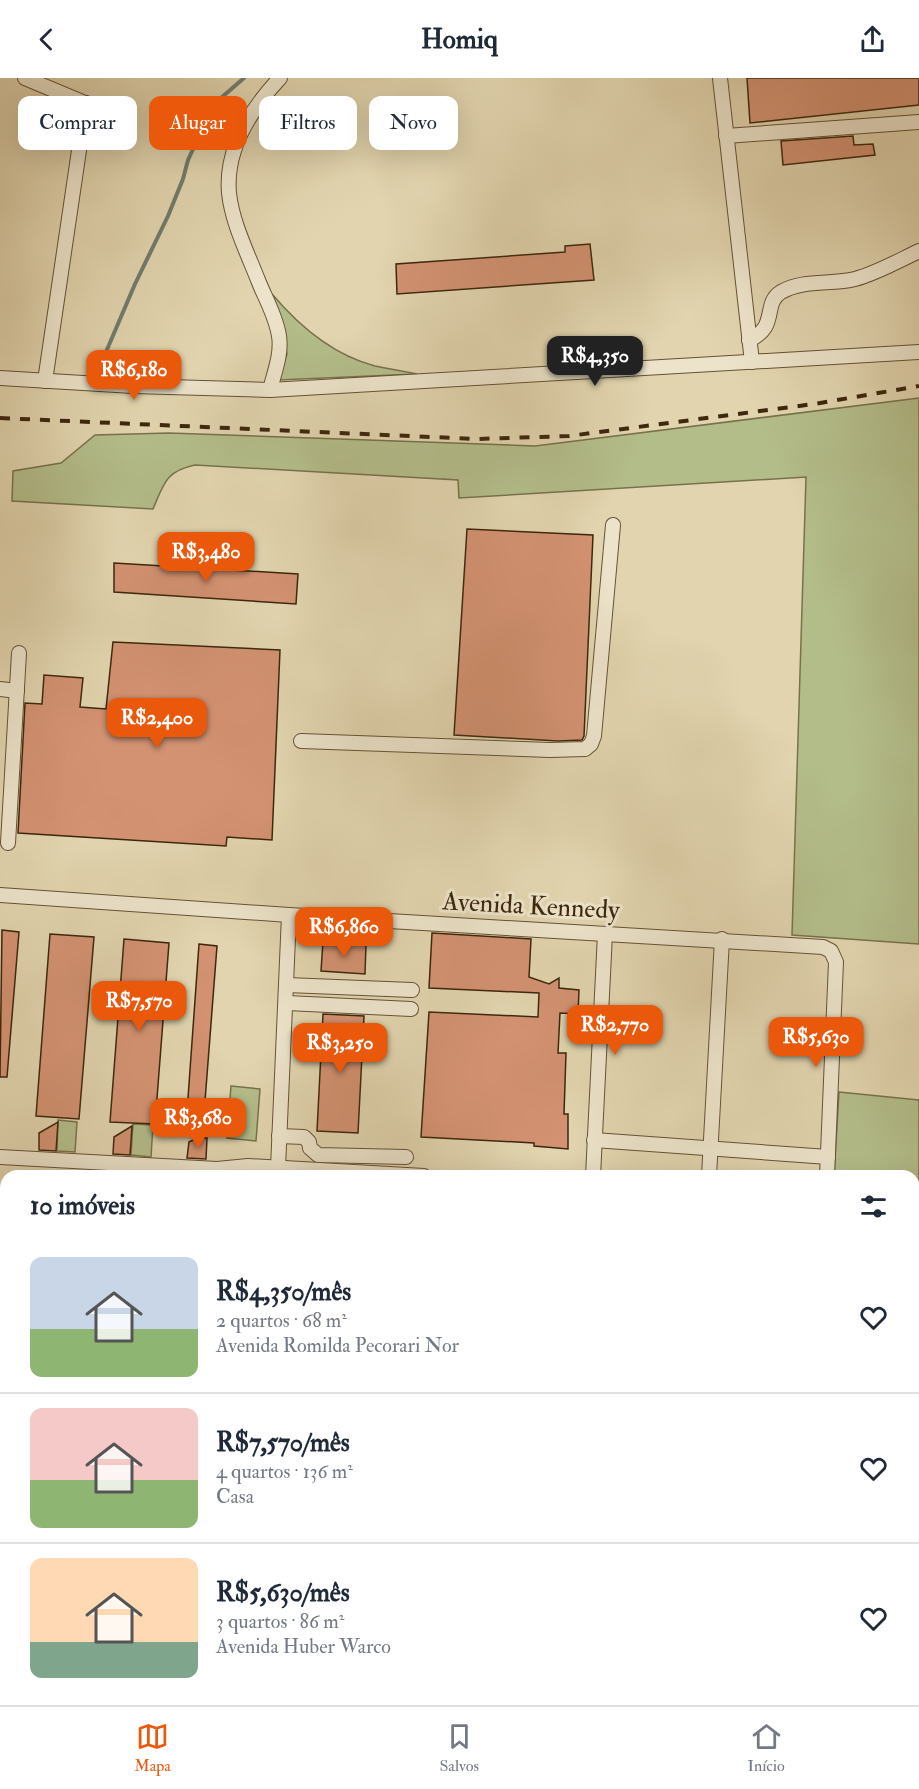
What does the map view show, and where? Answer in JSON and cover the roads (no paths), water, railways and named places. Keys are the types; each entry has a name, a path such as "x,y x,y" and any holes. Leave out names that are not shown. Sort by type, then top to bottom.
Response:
{"street":[{"path":"25,78 69,96"},
{"path":"270,390 277,362 279,337 274,318 232,212 229,173 236,145 248,119 262,97 280,78"},
{"path":"720,78 752,362"},
{"path":"726,136 919,122"},
{"path":"45,381 79,150"},
{"path":"749,340 761,334 768,323 771,304 778,294 792,286 853,280 919,251"},
{"path":"0,378 270,390 919,352"},
{"path":"301,741 550,750 585,749 591,744 594,736 613,525"},
{"path":"8,843 19,652"},
{"path":"0,689 17,691"},
{"name":"Avenida Kennedy","path":"0,895 823,947 831,951 836,962 828,1156"},
{"path":"278,1168 290,915"},
{"path":"593,1170 605,934"},
{"path":"709,1170 722,939"},
{"path":"287,984 412,990"},
{"path":"287,1003 411,1009"},
{"path":"279,1136 304,1137 309,1142 310,1148 318,1155 406,1157"},
{"path":"594,1140 828,1156 827,1170"},
{"path":"0,1158 186,1170"},
{"path":"227,1170 248,1166 314,1170"}],"waterway":[{"path":"97,373 135,284 168,216 188,160 214,104 244,78"}],"railway":[{"path":"0,418 477,439 569,436 814,404 919,386"}]}
